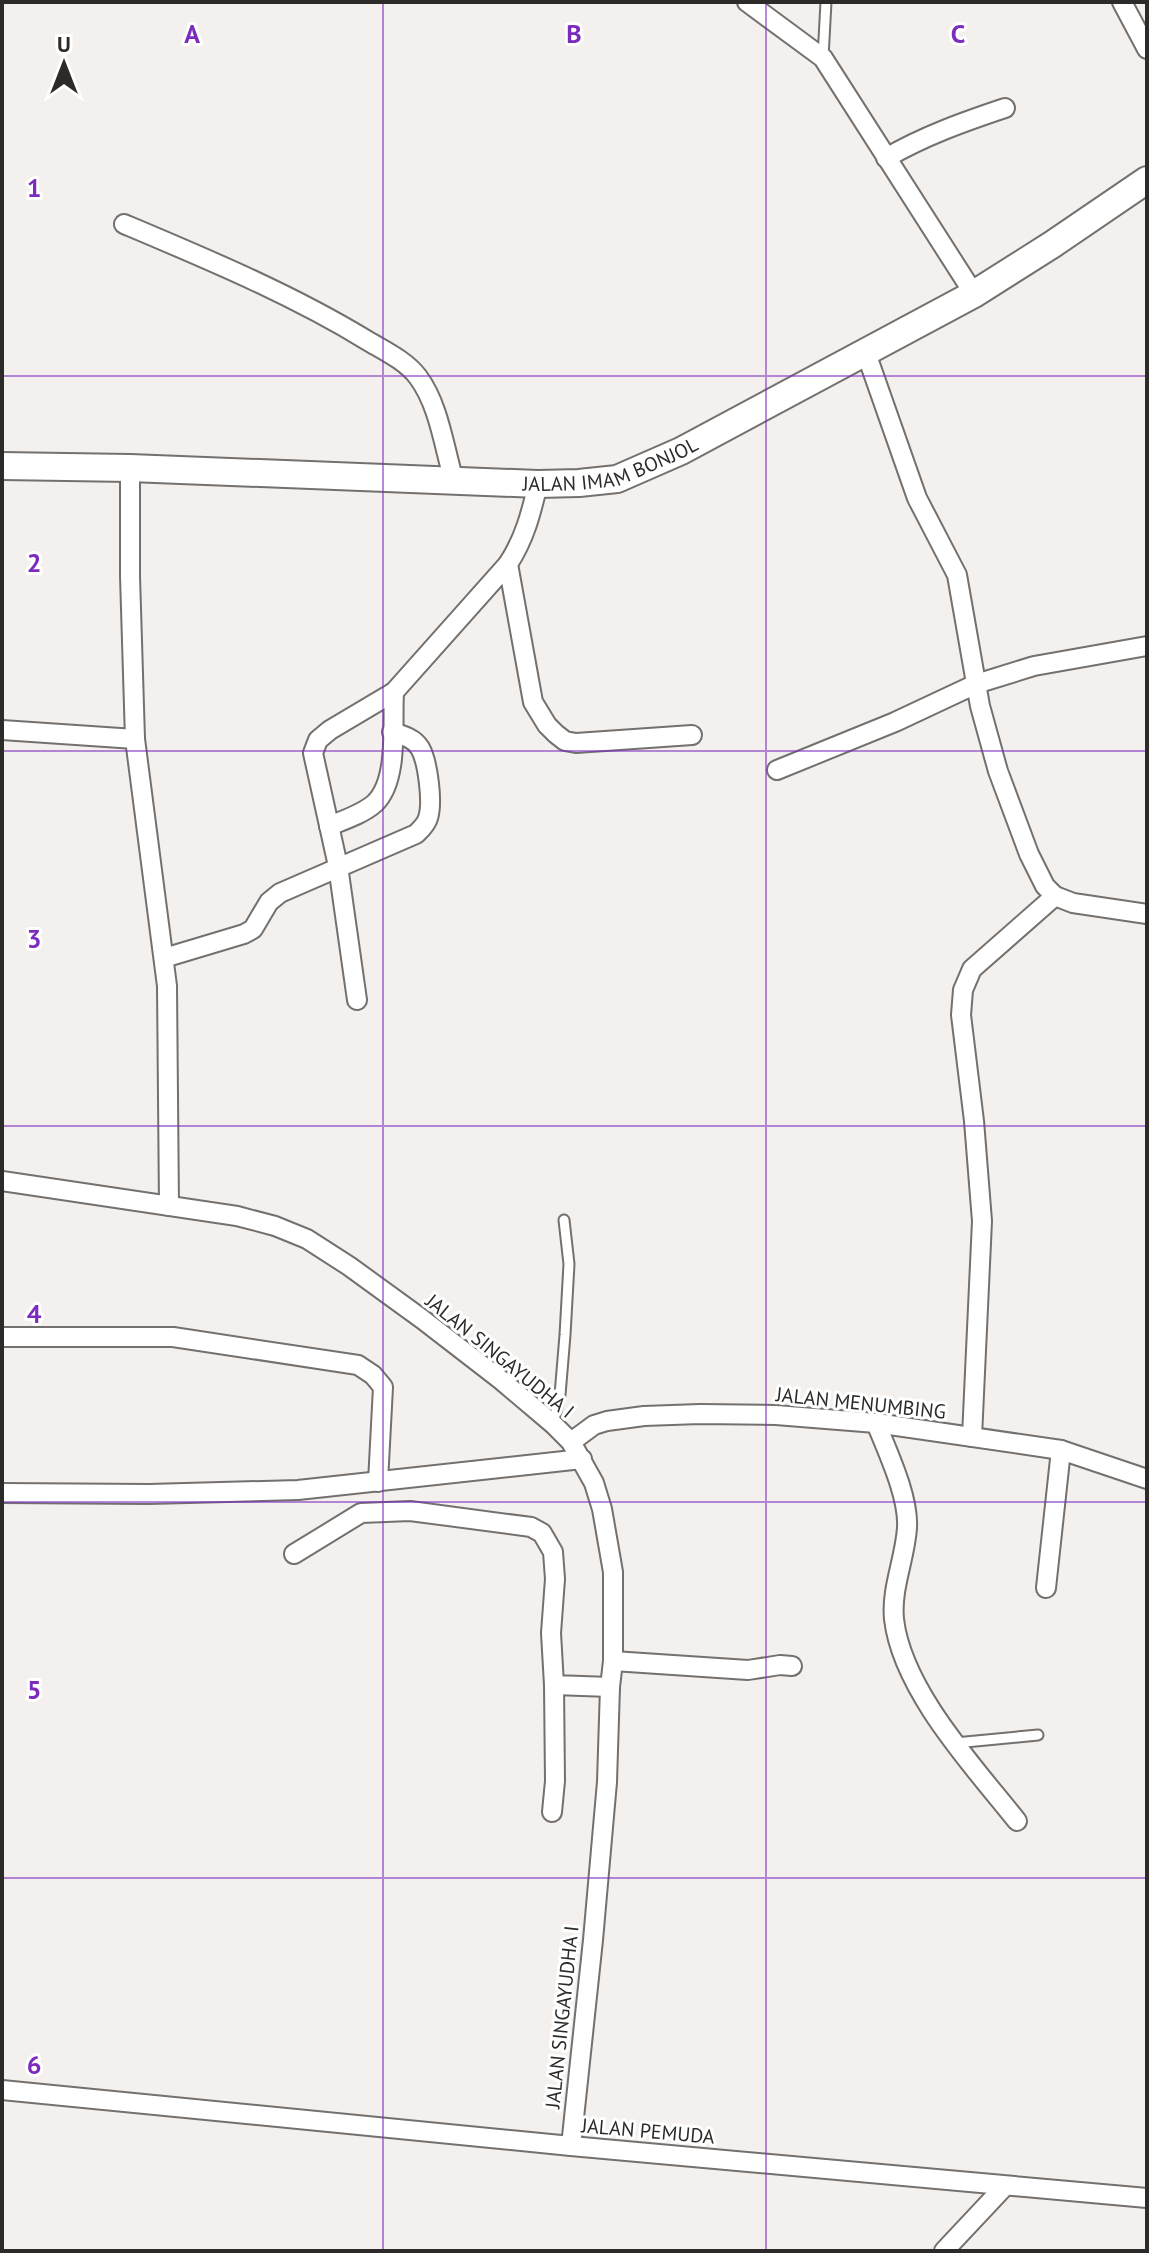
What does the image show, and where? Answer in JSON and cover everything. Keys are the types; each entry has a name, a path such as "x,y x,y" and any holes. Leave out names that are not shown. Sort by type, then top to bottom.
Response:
{"main road":[{"name":"JALAN IMAM BONJOL","path":"2,466 538,484 617,479 681,451 974,294 1147,180"}],"street":[{"path":"747,2 823,58 974,294"},
{"path":"1122,2 1147,49"},
{"path":"886,158 949,126 1005,108"},
{"path":"124,224 239,273 338,322 398,359 416,374 426,388 454,481"},
{"path":"865,350 917,498 957,575 980,706 998,771 1029,854 1045,886 1055,896 1073,903 1147,914"},
{"path":"130,468 135,739 167,986 169,1206"},
{"path":"357,1000 338,866 313,753 318,740 330,730 394,692 508,564 528,526 538,484"},
{"path":"508,564 533,702 556,734 565,741 576,743 692,735"},
{"path":"777,770 895,722 976,684 1034,666 1147,646"},
{"path":"329,826 375,803 388,785 392,762 394,692"},
{"path":"2,730 135,739"},
{"path":"164,958 244,934 253,929 269,902 280,893 416,834 429,816 429,784 419,747 410,738 392,732"},
{"path":"972,1437 982,1221 961,1015 963,990 972,969 1055,896"},
{"name":"JALAN SINGAYUDHA I","path":"2,1181 237,1216 307,1239 422,1319 501,1380 553,1424 582,1459 602,1509 613,1572 613,1661 604,1813 571,2146"},
{"path":"2,1337 173,1337 358,1365 373,1375 383,1387 378,1482"},
{"name":"JALAN MENUMBING","path":"571,1442 594,1425 644,1416 776,1415 876,1423 1061,1450 1147,1479"},
{"path":"876,1423 906,1507 908,1526 894,1595 894,1620 905,1659 919,1691 955,1743 1017,1821"},
{"path":"1046,1588 1061,1450"},
{"path":"2,1493 164,1494 298,1490 582,1459"},
{"path":"294,1554 361,1513 410,1511 531,1527 542,1533 553,1552 555,1579 551,1633 555,1781 552,1812"},
{"path":"613,1661 748,1670 792,1666"},
{"path":"554,1685 610,1687"},
{"name":"JALAN PEMUDA","path":"2,2090 1147,2198"},
{"path":"944,2251 1005,2186"}],"lane":[{"path":"823,58 826,2"},
{"path":"553,1424 560,1395 569,1264 564,1220"},
{"path":"955,1743 1038,1735"}]}
